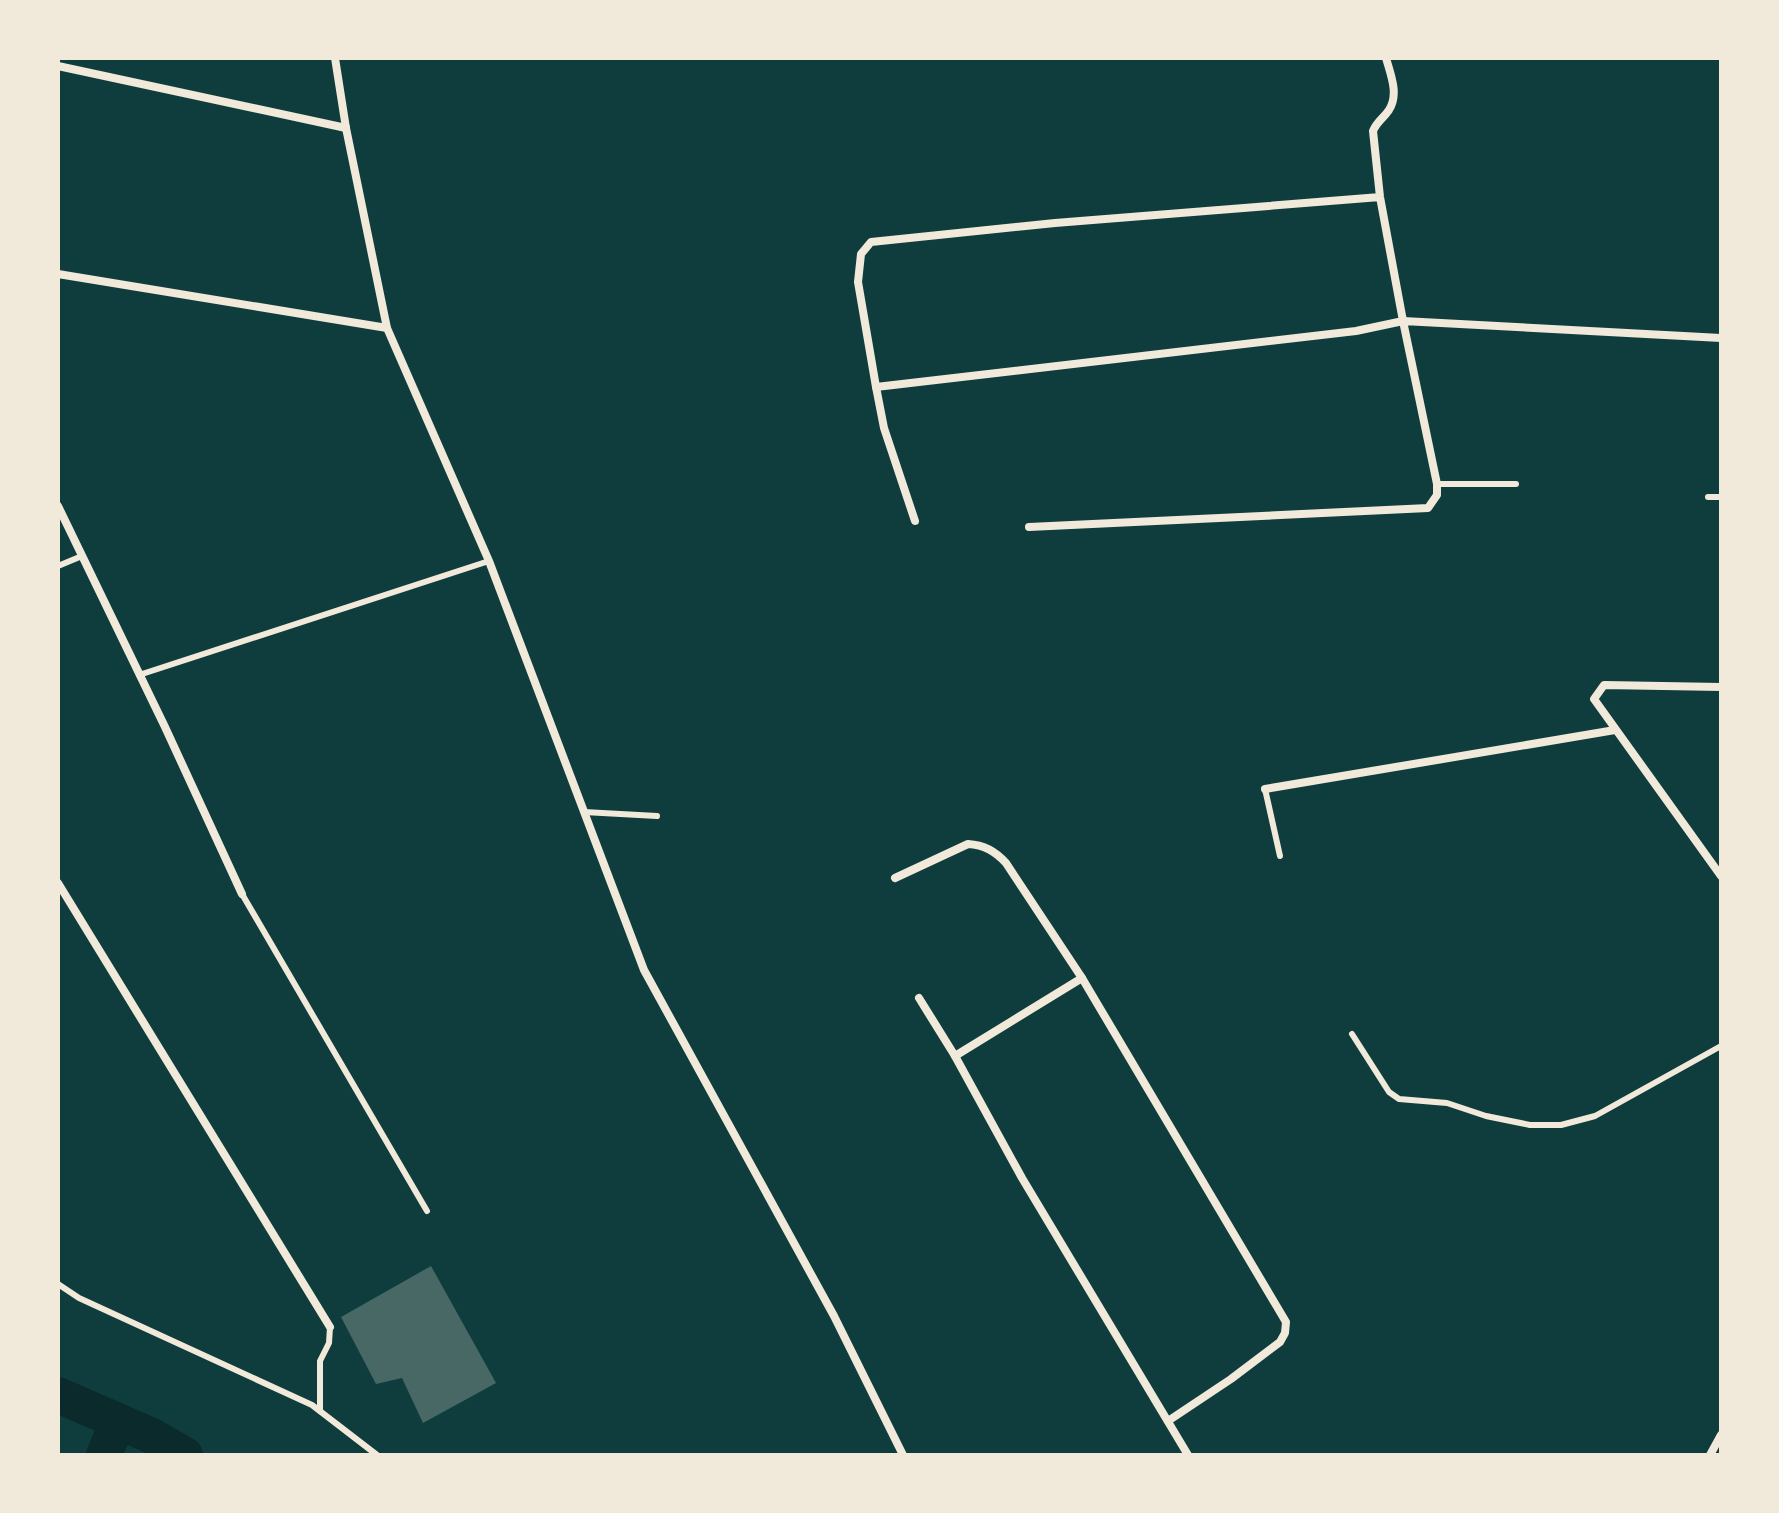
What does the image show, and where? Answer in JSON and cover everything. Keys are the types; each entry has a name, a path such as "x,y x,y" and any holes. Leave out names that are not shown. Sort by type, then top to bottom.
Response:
{"street":[{"path":"335,58 346,128 387,328 489,561 644,970 834,1316 903,1455"},
{"path":"1029,527 1428,508 1437,495 1437,484 1380,197 1373,131 1376,122 1387,114 1395,97 1386,58"},
{"path":"58,66 346,128"},
{"path":"915,521 884,428 858,282 861,254 871,242 1055,223 1380,197"},
{"path":"58,274 387,328"},
{"path":"876,387 1356,331 1403,321 1721,338"},
{"path":"58,506 242,894"},
{"path":"1721,687 1604,685 1594,699 1721,876"},
{"path":"1265,789 1615,730"},
{"path":"895,878 968,844 989,849 1006,863 1082,978 1286,1322 1280,1342 1168,1421"},
{"path":"58,883 330,1327"},
{"path":"955,1056 1082,978"},
{"path":"919,998 955,1056 1022,1178 1188,1455"},
{"path":"1710,1455 1721,1435"}],"lane":[{"path":"1437,484 1516,484"},
{"path":"1708,497 1721,497"},
{"path":"58,566 82,556"},
{"path":"139,675 489,561"},
{"path":"1265,789 1280,856"},
{"path":"584,812 657,816"},
{"path":"242,894 427,1211"},
{"path":"1352,1034 1389,1092 1399,1099 1447,1103 1486,1116 1530,1125 1561,1125 1595,1116 1721,1046"},
{"path":"58,1284 79,1298 312,1405 377,1455"},
{"path":"320,1411 320,1361 329,1343 330,1327"}],"building":[{"path":"431,1266 496,1383 423,1423 402,1378 376,1384 341,1317"}],"waterway":[{"path":"58,1395 152,1436 185,1455"},
{"path":"104,1455 118,1421"}]}
